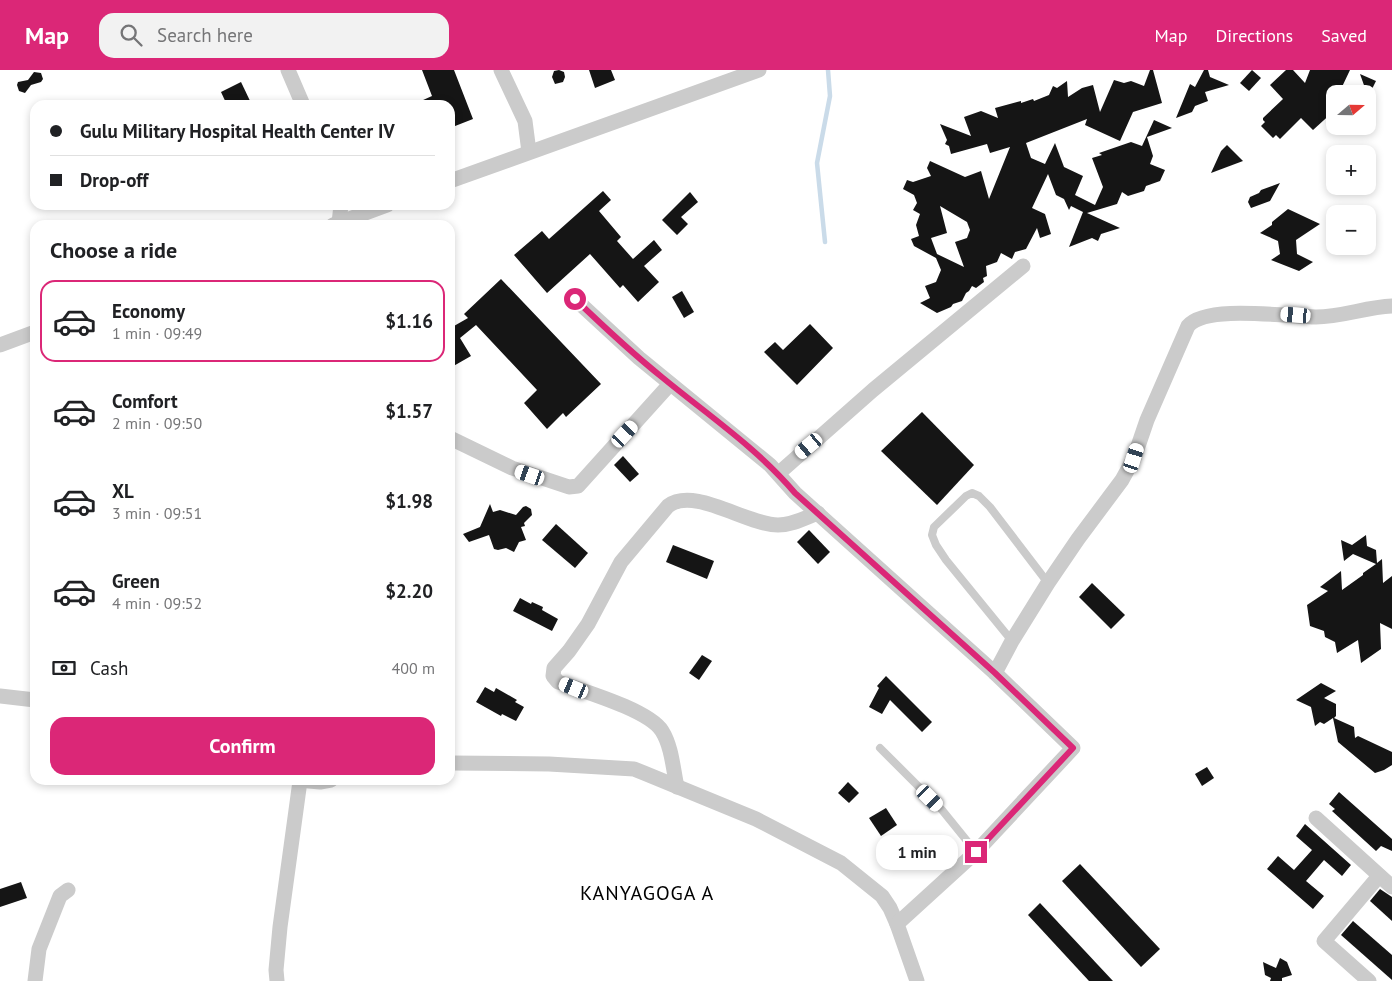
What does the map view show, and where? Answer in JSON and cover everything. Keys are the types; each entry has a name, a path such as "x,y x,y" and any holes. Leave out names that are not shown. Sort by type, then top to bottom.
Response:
{"street":[{"path":"288,70 301,100"},
{"path":"501,70 525,121 529,152"},
{"path":"455,179 759,70"},
{"path":"347,220 374,210"},
{"path":"779,473 873,390 1023,266"},
{"path":"575,299 670,384 779,473 795,493 995,673 1073,748 976,852 897,924"},
{"path":"995,673 1012,641 1048,583 1122,480 1134,458 1147,420 1188,326 1192,321 1199,317 1242,313 1276,313 1316,317 1392,306"},
{"path":"0,345 30,334"},
{"path":"455,440 512,468 569,487 578,486 670,384"},
{"path":"678,787 667,742 661,729 654,722 623,706 558,682 553,676 554,668 588,624 621,562 668,506 674,502 691,500 776,525 791,524 818,513"},
{"path":"0,696 30,699"},
{"path":"455,763 548,764 634,770 756,819 841,863 882,896 897,924 917,981"},
{"path":"277,981 276,970 280,927 298,785"},
{"path":"1316,818 1392,887"},
{"path":"1369,981 1324,941 1379,876"},
{"path":"35,981 39,949 60,896 68,890"}],"lane":[{"path":"1012,641 946,560 932,535 934,527 966,496 972,493 979,496 1048,583"},
{"path":"880,748 942,810 976,852"}],"building":[{"path":"422,70 454,70 473,119 455,126 455,100 423,100 432,96"},
{"path":"589,70 611,70 615,80 595,88"},
{"path":"1150,70 1153,70 1162,103 1133,112 1120,141 1085,125 1087,119 1026,143 1031,158 1045,164 1055,143 1064,167 1083,176 1075,195 1095,205 1103,187 1092,158 1102,155 1099,153 1131,142 1142,146 1154,120 1172,128 1147,137 1153,156 1150,164 1165,170 1160,181 1146,186 1144,191 1128,196 1122,192 1117,204 1087,213 1120,228 1101,234 1098,241 1092,238 1069,247 1083,212 1071,206 1069,210 1064,199 1056,195 1048,174 1032,208 1045,214 1051,234 1040,238 1037,228 1026,249 1015,252 1012,259 1001,253 997,262 986,266 987,276 983,278 984,282 976,288 972,286 962,301 953,304 951,307 937,313 920,303 930,298 925,286 936,282 941,270 936,258 914,246 911,239 919,236 916,225 920,214 913,210 917,203 914,195 903,189 907,180 913,182 931,176 927,168 930,161 965,177 981,171 989,199 1010,147 990,153 987,144 951,154 949,146 945,144 947,140 940,124 971,136 964,117 981,111 998,118 995,108 1021,101 1021,103 1033,99 1034,101 1049,95 1053,86 1057,88 1067,81 1068,97 1082,88 1093,85 1100,112 1114,80 1124,83 1131,81 1144,86","holes":["940,206 967,222 970,230 967,238 955,242 964,267 937,254 931,238 947,233"]},
{"path":"1204,70 1208,70 1210,77 1229,85 1205,92 1208,101 1195,106 1192,112 1176,118 1190,84 1195,87"},
{"path":"1252,70 1261,78 1249,91 1240,83"},
{"path":"1286,70 1293,70 1305,83 1310,70 1350,70 1343,85 1326,85 1326,118 1313,130 1301,118 1280,139 1276,135 1273,138 1261,126 1265,122 1263,118 1283,99 1270,85"},
{"path":"554,71 564,72 565,77 563,82 555,84 552,77"},
{"path":"34,72 41,73 43,79 41,82 31,85 25,93 19,91 18,82 28,80"},
{"path":"1360,74 1376,81 1374,85 1364,85"},
{"path":"241,82 250,100 225,100 221,92"},
{"path":"1227,145 1243,161 1211,173 1221,151"},
{"path":"1280,183 1270,201 1251,208 1248,202 1250,197 1261,190"},
{"path":"603,191 611,200 599,211 621,237 617,241 633,259 654,240 662,250 644,266 659,282 638,302 623,285 620,288 590,254 547,293 514,255 542,231 549,239"},
{"path":"690,192 698,202 681,217 688,224 677,235 662,220"},
{"path":"1288,209 1320,224 1296,240 1297,254 1313,262 1299,271 1271,260 1280,254 1278,241 1260,233 1272,225 1272,222"},
{"path":"501,279 601,384 566,417 563,413 547,429 524,403 537,390 476,325 460,338 471,356 455,365 455,325 468,318 464,314"},
{"path":"682,291 694,312 684,318 672,297"},
{"path":"810,324 833,348 797,385 764,352 775,342 783,350"},
{"path":"922,412 974,465 937,505 881,451"},
{"path":"623,456 639,474 630,482 614,465"},
{"path":"490,504 493,512 500,510 516,515 523,507 526,506 531,509 532,515 524,523 525,526 521,527 526,540 519,542 514,552 506,548 494,549 489,535 469,542 463,534 480,527"},
{"path":"556,524 588,553 575,568 542,540"},
{"path":"809,530 830,552 818,564 797,542"},
{"path":"1366,535 1367,546 1376,550 1377,563 1382,559 1383,583 1392,576 1392,629 1380,623 1381,649 1361,663 1358,640 1337,653 1335,642 1325,637 1324,631 1310,626 1307,605 1328,591 1320,587 1341,571 1342,590 1376,564 1353,554 1344,561 1341,540 1352,545"},
{"path":"673,545 714,561 707,579 666,562"},
{"path":"1092,583 1125,615 1111,629 1079,597"},
{"path":"520,598 531,604 532,602 543,607 542,610 558,619 552,631 513,611"},
{"path":"702,655 712,661 699,680 689,673"},
{"path":"886,676 932,722 922,732 890,700 882,714 869,707 879,688 877,686"},
{"path":"1321,683 1336,691 1324,698 1336,704 1336,716 1334,718 1354,727 1355,738 1358,736 1392,752 1392,765 1375,773 1338,742 1333,718 1324,724 1320,722 1315,726 1311,707 1296,700"},
{"path":"485,687 494,692 496,688 517,700 515,702 524,707 516,721 502,714 501,716 476,702"},
{"path":"1207,767 1214,778 1202,786 1195,774"},
{"path":"848,782 859,793 849,803 838,793"},
{"path":"1339,792 1392,839 1392,851 1381,846 1376,851 1332,811 1335,809 1329,804"},
{"path":"886,808 897,825 881,836 869,818"},
{"path":"1305,824 1351,865 1342,876 1324,860 1306,881 1324,896 1313,909 1267,869 1278,856 1294,870 1312,850 1296,836"},
{"path":"1080,864 1160,949 1141,967 1062,881"},
{"path":"21,882 27,898 0,907 0,889"},
{"path":"1380,889 1392,897 1392,921 1370,901"},
{"path":"1040,903 1113,981 1089,981 1028,915"},
{"path":"1353,921 1392,955 1392,980 1341,935"},
{"path":"1280,958 1287,962 1292,975 1282,978 1282,981 1270,981 1271,978 1265,975 1263,962 1276,968"}],"waterway":[{"path":"825,242 817,163 830,96 828,70"}],"district":[{"name":"KANYAGOGA A","path":"647,893"}],"route":[{"path":"575,299 639,358 779,473 795,493 995,673 1073,748 976,852"}]}
